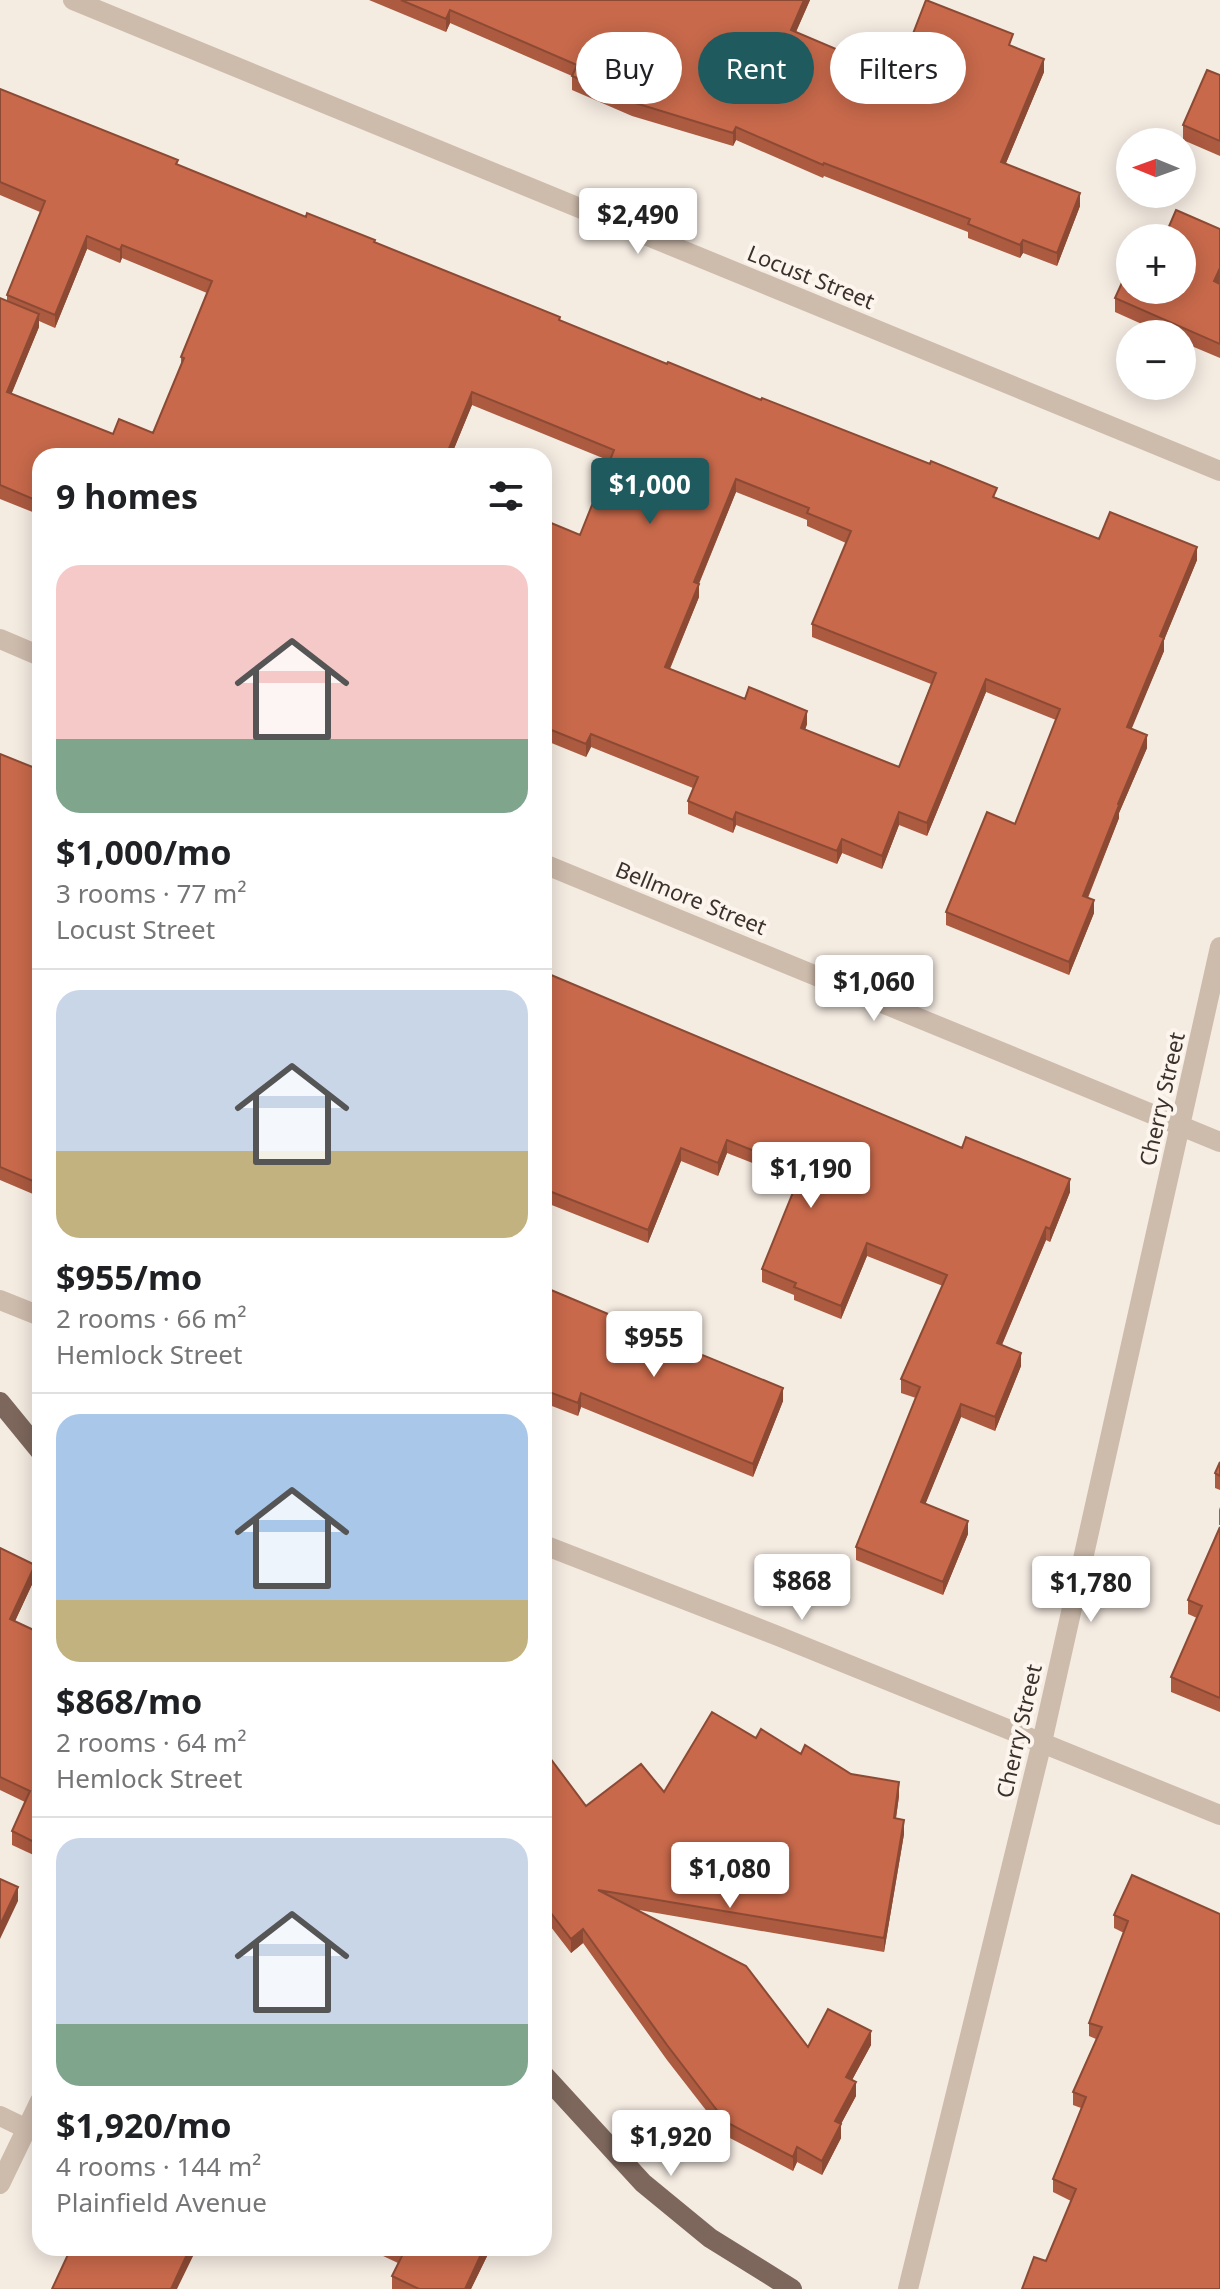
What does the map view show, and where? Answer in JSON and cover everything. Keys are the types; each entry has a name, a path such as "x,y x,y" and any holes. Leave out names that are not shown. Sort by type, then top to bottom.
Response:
{"main road":[{"path":"0,1402 32,1439"},
{"path":"552,2084 643,2183 710,2238 792,2289"}],"street":[{"name":"Locust Street","path":"73,0 1220,471"},
{"path":"0,639 32,653"},
{"name":"Bellmore Street","path":"552,867 1220,1142"},
{"name":"Cherry Street","path":"908,2289 1042,1742 1220,947"},
{"path":"0,1300 32,1313"},
{"path":"552,1548 1220,1815"},
{"path":"0,2116 27,2129"},
{"path":"0,2184 32,2118"}],"building":[{"path":"401,0 804,0 791,30 796,32 698,32 698,104 814,104 814,40 830,47 830,104 966,104 966,32 914,32 926,0 1013,34 1009,45 1044,59 1001,162 1080,193 1057,253 1023,240 1020,245 968,224 970,219 823,165 736,127 733,133 639,104 682,104 682,32 576,32 576,65 450,10 446,19"},
{"path":"1207,70 1220,75 1220,141 1196,128 1183,125"},
{"path":"0,89 178,160 176,164 306,217 307,213 375,240 667,364 997,488 993,497 1099,539 1110,512 1197,547 1127,727 1147,735 1083,896 1094,900 1069,962 946,912 987,812 1015,824 1060,709 986,679 927,823 899,812 882,856 842,839 837,851 736,812 733,820 688,801 698,777 591,734 586,744 552,730 552,523 580,535 614,450 472,392 449,448 32,448 32,499 0,485 0,298 39,314 7,392 113,434 119,419 153,433 212,281 122,245 120,250 87,236 55,315 7,295 45,201 0,182","holes":["736,479 809,508 807,513 851,531 812,624 936,673 899,767 801,728 807,711 749,687 745,699 665,667 699,584 694,582"]},
{"path":"1176,210 1220,229 1220,268 1214,281 1220,284 1220,344 1196,333 1196,320 1165,320 1129,304 1196,304 1196,224 1170,224"},
{"path":"0,754 32,767 32,1181 0,1167"},
{"path":"552,975 962,1148 966,1137 1070,1179 1050,1229 1046,1227 997,1343 1021,1353 995,1417 961,1404 921,1502 968,1521 943,1582 856,1547 920,1387 901,1379 947,1275 867,1243 841,1306 794,1287 796,1283 762,1269 802,1170 727,1140 718,1163 681,1148 648,1230 552,1192"},
{"path":"552,1290 783,1388 753,1464 581,1393 578,1403 552,1393"},
{"path":"1220,1527 1220,1698 1171,1677 1202,1606 1188,1600"},
{"path":"0,1548 32,1564 32,1571 10,1619 32,1629 32,1841 12,1831 30,1791 0,1777"},
{"path":"712,1712 756,1738 761,1729 801,1754 805,1745 851,1774 899,1782 894,1818 904,1820 884,1938 598,1890 746,1966 808,2047 828,2009 871,2031 846,2077 856,2082 835,2121 841,2124 822,2161 797,2147 793,2157 726,2122 583,1929 571,1939 552,1914 552,1761 586,1806 641,1764 664,1792"},
{"path":"1132,1875 1220,1914 1220,2289 1022,2289 1034,2257 1046,2261 1076,2189 1053,2179 1086,2097 1073,2092 1102,2027 1089,2023 1128,1921 1114,1915"},
{"path":"0,1879 18,1887 0,1925"},
{"path":"67,2256 186,2256 171,2289 52,2289"},
{"path":"402,2256 480,2256 465,2289 419,2289 392,2276"}]}
